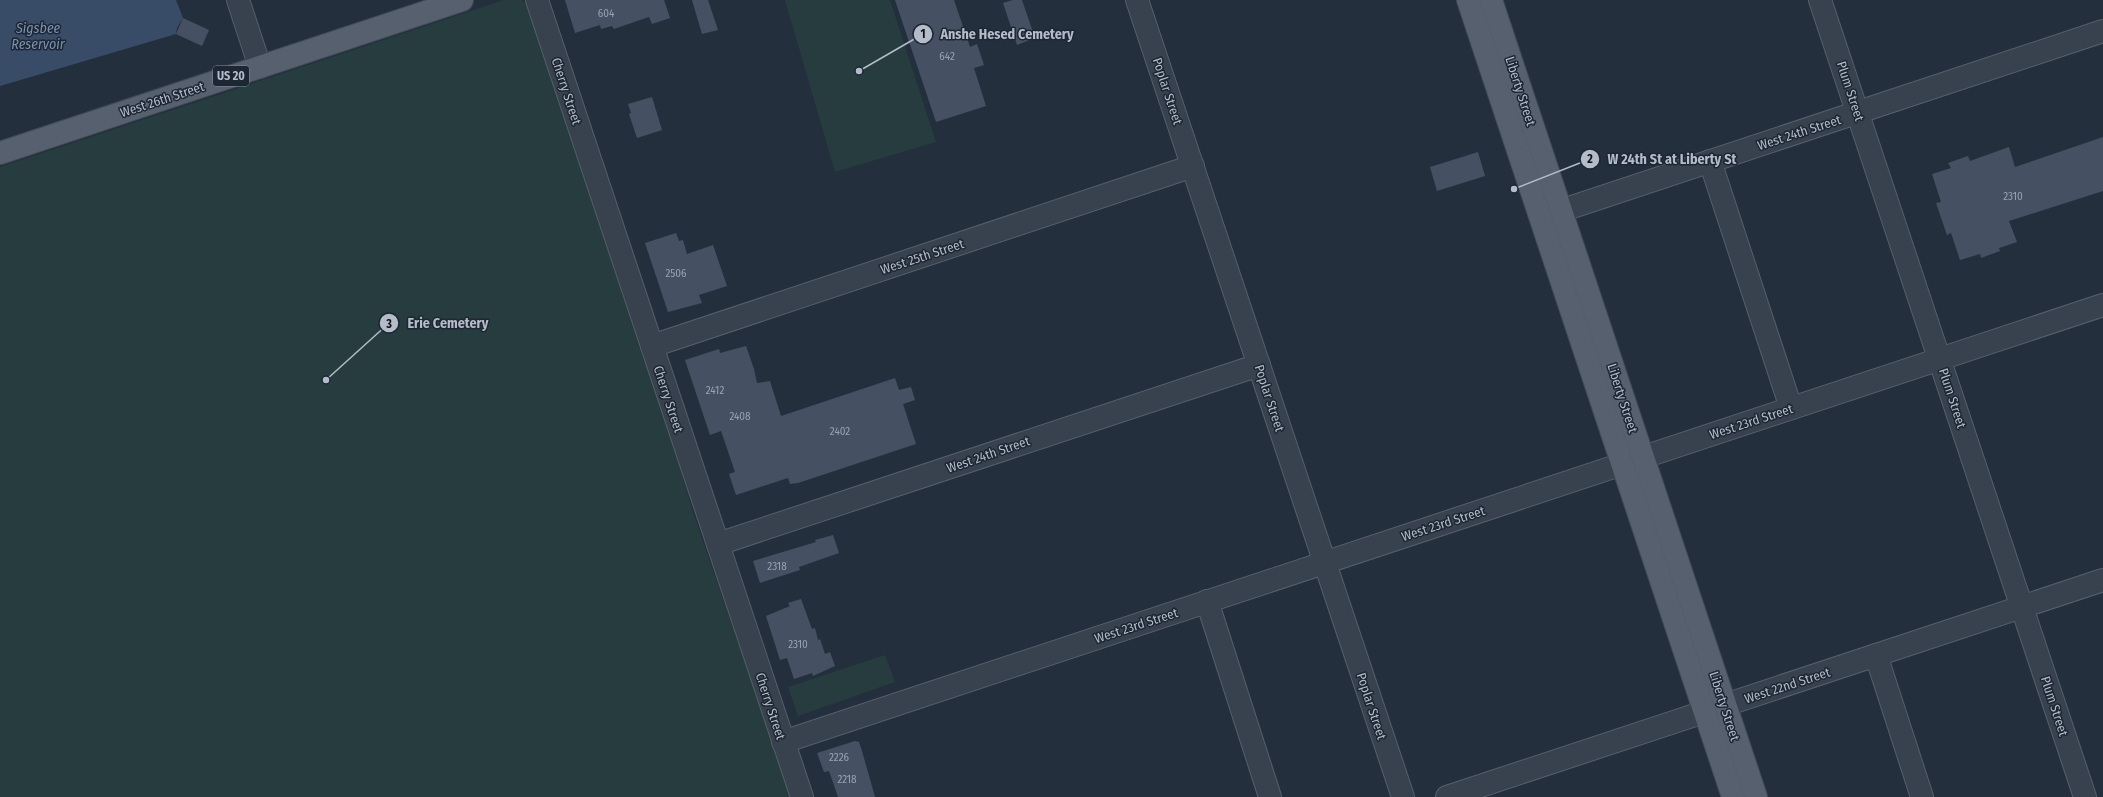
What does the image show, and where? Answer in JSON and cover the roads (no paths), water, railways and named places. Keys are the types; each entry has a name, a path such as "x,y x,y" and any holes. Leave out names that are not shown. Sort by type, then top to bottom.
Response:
{"main road":[{"name":"West 26th Street","path":"0,153 462,0"},
{"name":"Liberty Street","path":"1468,0 1733,797"},
{"name":"Liberty Street","path":"1491,0 1756,797"}],"street":[{"path":"238,0 260,67"},
{"name":"Cherry Street","path":"537,0 802,797"},
{"name":"Poplar Street","path":"1138,0 1403,797"},
{"name":"Plum Street","path":"1820,0 2085,797"},
{"name":"West 24th Street","path":"1540,217 2103,31"},
{"path":"1710,161 1791,408"},
{"name":"West 25th Street","path":"652,346 1193,166"},
{"name":"West 23rd Street","path":"783,742 2103,305"},
{"name":"West 24th Street","path":"718,544 1259,365"},
{"name":"West 22nd Street","path":"1448,797 2103,580"},
{"path":"1207,601 1270,797"},
{"path":"1876,655 1922,797"}],"water":[{"name":"Sigsbee Reservoir","path":"0,0 176,0 183,18 177,28 176,34 0,86"}],"place":[{"name":"Anshe Hesed Cemetery","path":"859,71"},
{"name":"W 24th St at Liberty St","path":"1514,189"},
{"name":"Erie Cemetery","path":"326,380"}]}
